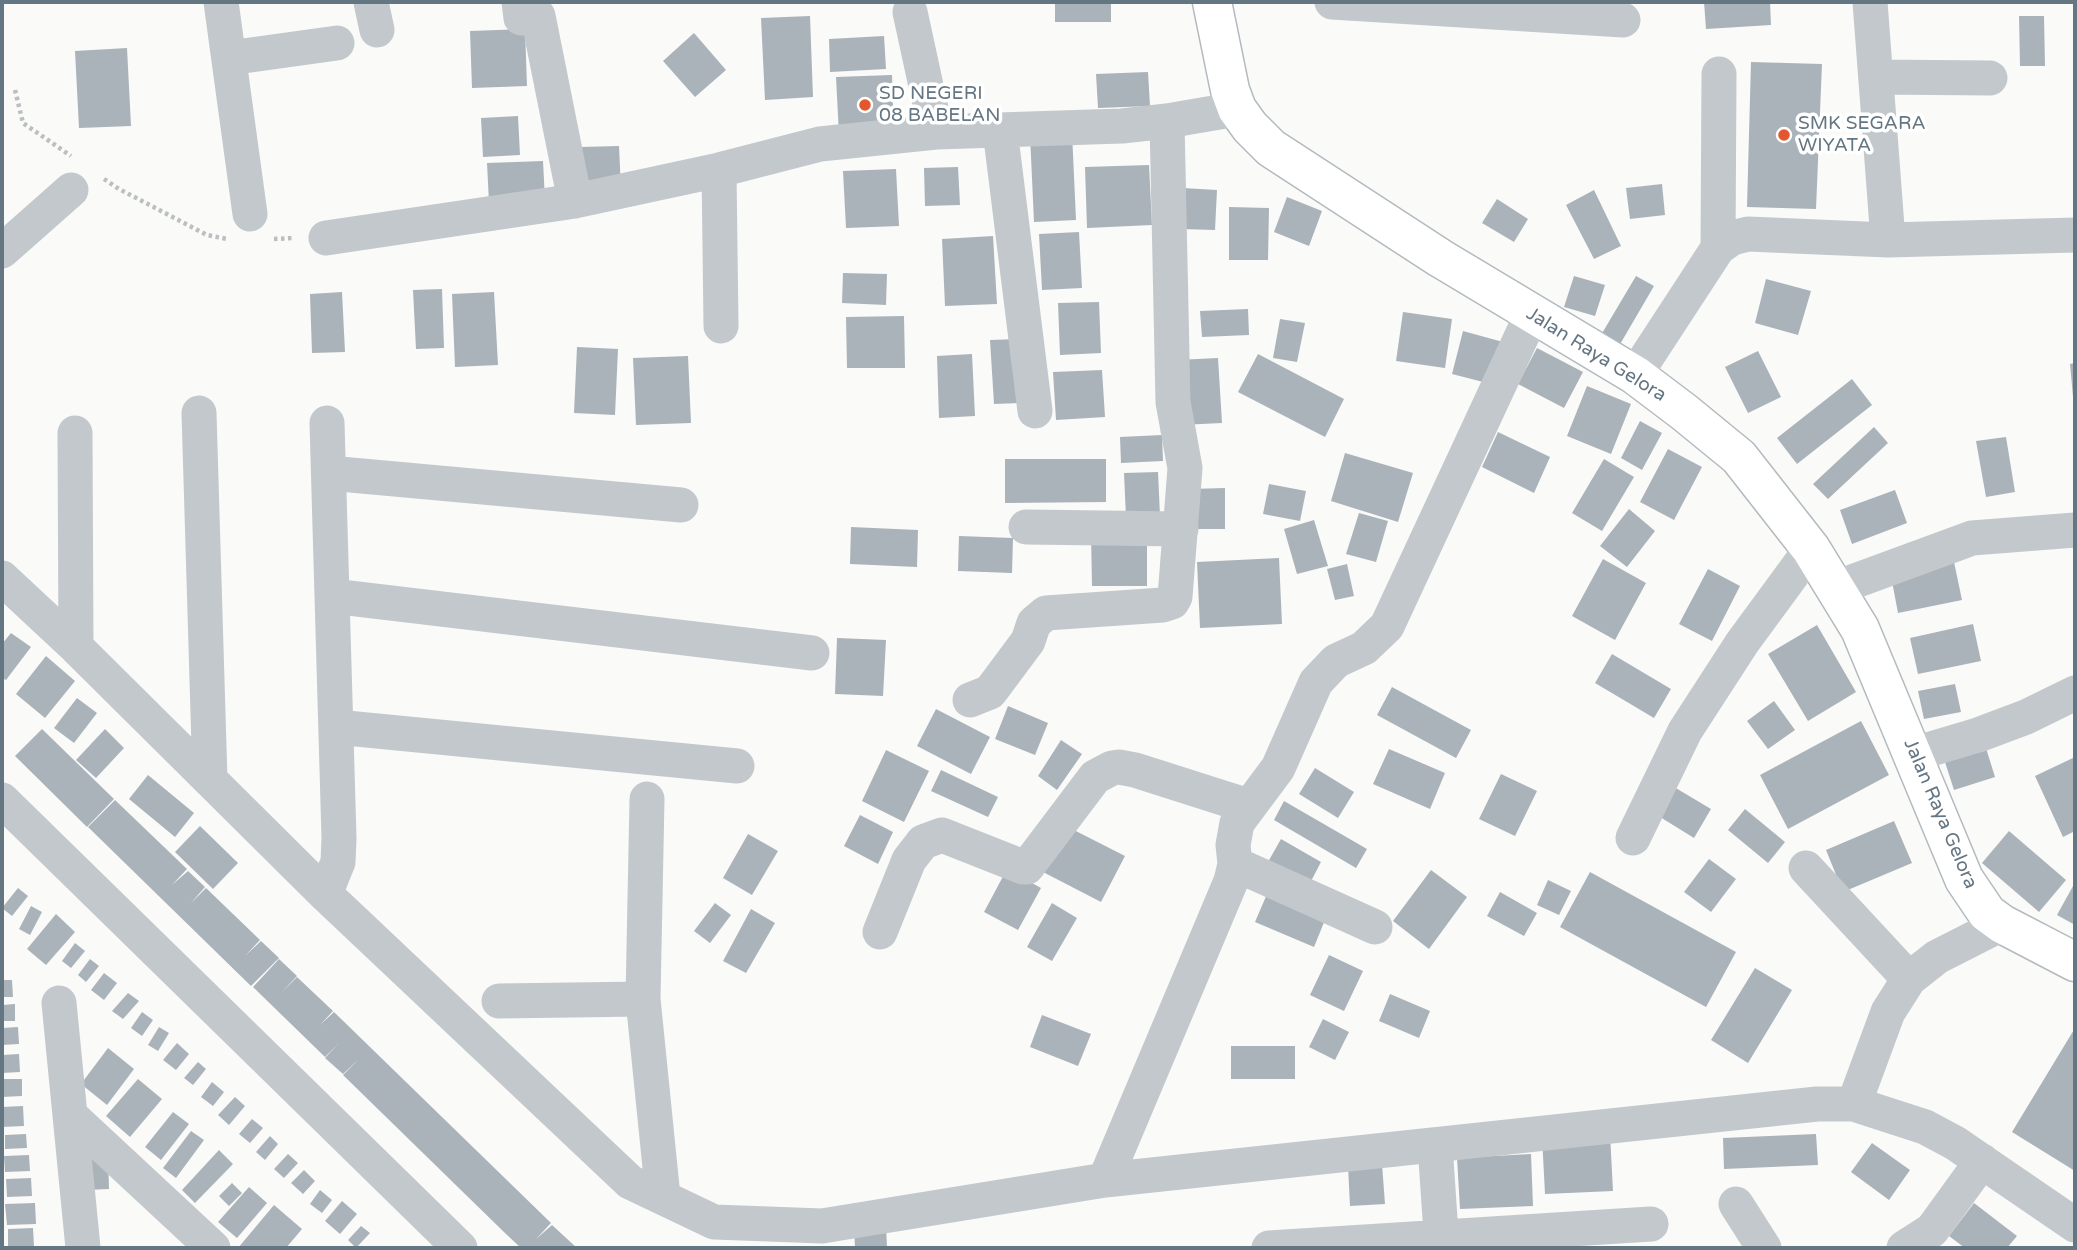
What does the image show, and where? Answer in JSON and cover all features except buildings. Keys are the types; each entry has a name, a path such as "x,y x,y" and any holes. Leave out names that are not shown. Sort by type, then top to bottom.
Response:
{"street":[{"path":"222,2 250,230"},
{"path":"519,2 521,18 538,16 575,201"},
{"name":"Jalan Raya Gelora","path":"1212,2 1230,90 1237,109 1271,148 1429,251 1636,375 1739,457 1811,549 1860,629 1964,879 1987,913 2002,924 2075,962"},
{"path":"1332,2 1623,20"},
{"path":"1870,2 1888,240"},
{"path":"910,12 936,132"},
{"path":"229,58 337,43"},
{"path":"1718,248 1719,74"},
{"path":"1876,77 1990,78"},
{"path":"326,238 575,201 719,170 820,144 936,132 1122,126 1237,109"},
{"path":"970,700 990,692 1028,641 1034,623 1046,613 1163,604 1172,602 1175,597 1185,468 1173,402 1167,121"},
{"path":"1000,130 1035,411"},
{"path":"719,170 721,326"},
{"path":"2,251 81,175"},
{"path":"1636,375 1718,248 1732,238 1748,234 1888,240 2075,235"},
{"path":"1105,1180 1231,881 1235,864 1233,845 1237,823 1278,768 1316,682 1336,661 1364,648 1387,626 1532,314"},
{"path":"199,413 210,780"},
{"path":"325,894 338,862 327,423"},
{"path":"75,433 76,647"},
{"path":"329,473 681,505"},
{"path":"1026,527 1181,530"},
{"path":"1836,588 1972,538 2075,530"},
{"path":"1633,838 1685,731 1742,643 1811,549"},
{"path":"2,578 76,647 325,894 630,1182 713,1222 822,1226 1105,1180 1816,1104 1854,1104 1925,1127 1982,1161 2075,1225"},
{"path":"332,596 812,653"},
{"path":"1914,754 2026,717 2075,693"},
{"path":"336,727 737,766"},
{"path":"880,932 909,860 923,842 942,835 1027,867 1095,777 1112,768 1135,770 1248,806"},
{"path":"647,799 643,999 663,1197"},
{"path":"2,800 460,1248"},
{"path":"1235,864 1375,927"},
{"path":"1806,868 1909,979"},
{"path":"1854,1104 1888,1012 1909,979 1937,957 2002,924"},
{"path":"499,1001 643,999"},
{"path":"60,1003 83,1248"},
{"path":"71,1116 213,1248"},
{"path":"1435,1145 1442,1242"},
{"path":"1904,1248 1932,1230 1982,1161"},
{"path":"1737,1204 1764,1248"},
{"path":"1269,1248 1442,1242 1651,1224"}],"path":[{"path":"15,90 23,123 81,175 119,189 207,235 216,238 250,230 326,238"}],"place":[{"name":"SD NEGERI 08 BABELAN","path":"865,105"},
{"name":"SMK SEGARA WIYATA","path":"1784,135"}]}
